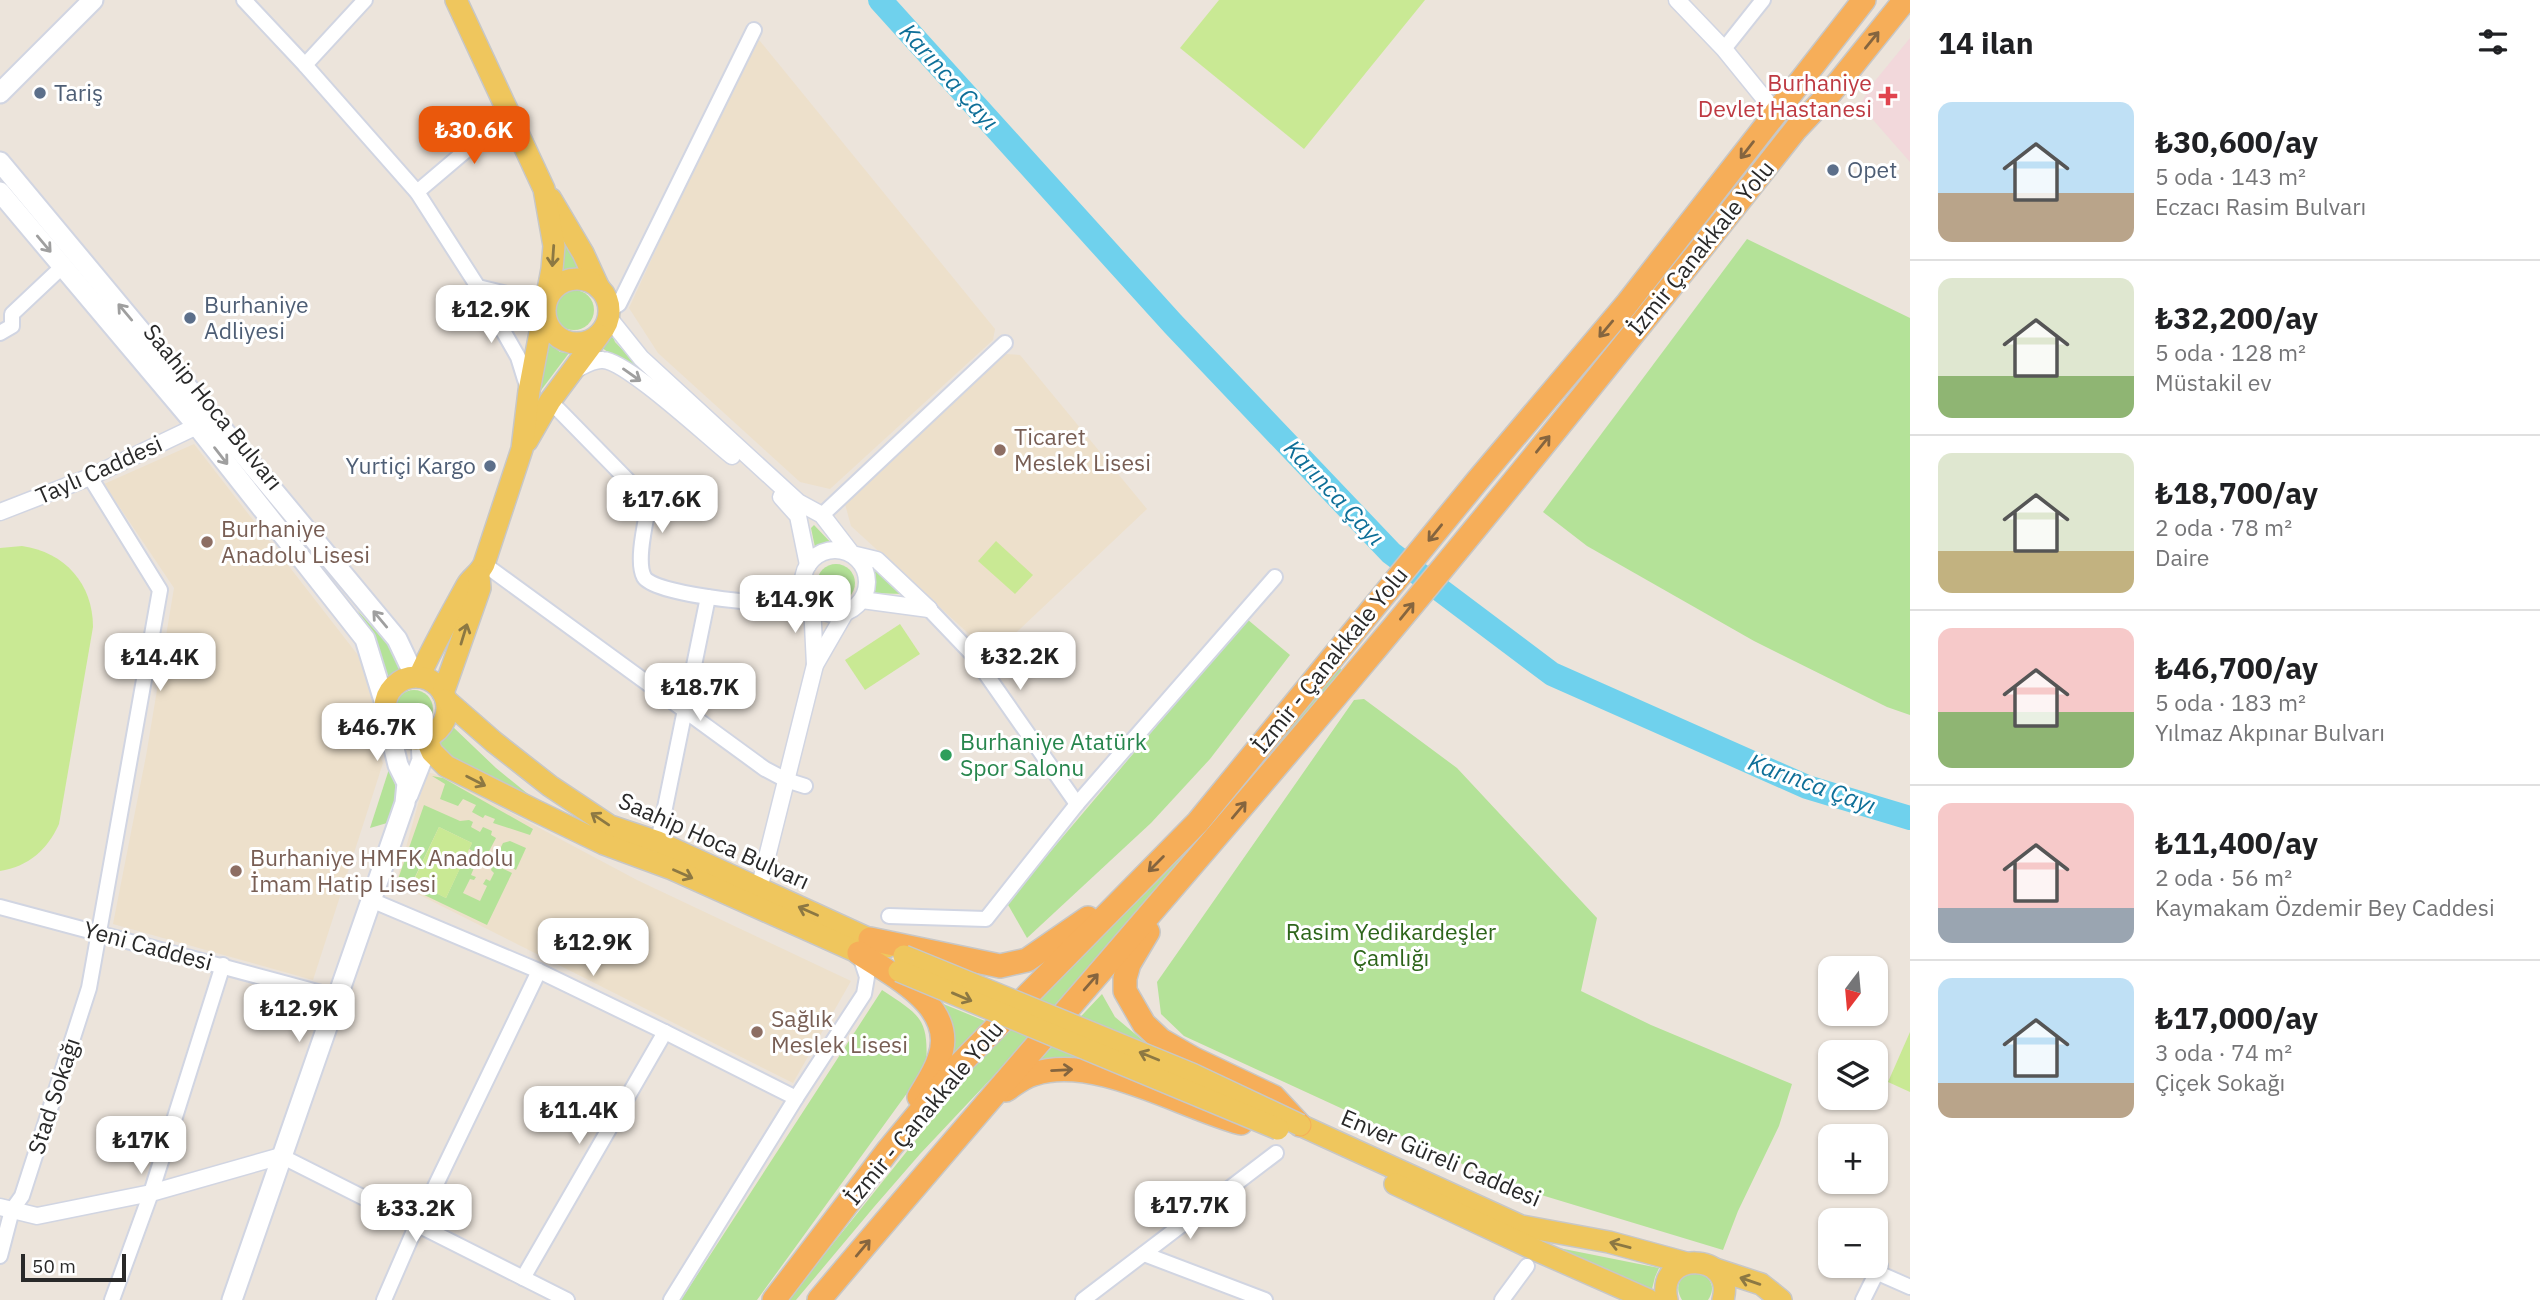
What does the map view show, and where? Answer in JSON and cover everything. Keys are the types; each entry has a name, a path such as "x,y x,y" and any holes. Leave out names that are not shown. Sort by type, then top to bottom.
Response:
{"highway":[{"name":"İzmir - Çanakkale Yolu","path":"774,1300 957,1067 1198,822 1478,480 1626,305 1864,0"},
{"name":"İzmir Çanakkale Yolu","path":"1500,497 1796,129 1831,92 1905,0"},
{"name":"İzmir - Çanakkale Yolu","path":"819,1300 980,1108 1363,663 1500,497"},
{"path":"1182,876 1129,964 1125,991 1144,1024 1161,1040 1194,1059 1274,1097 1291,1128"},
{"path":"864,946 1000,965 1027,960 1134,886"},
{"path":"864,946 921,996 938,1017 943,1040 940,1059 890,1149"},
{"path":"980,1108 1034,1073 1078,1070 1102,1074 1238,1122 1291,1128"}],"main road":[{"path":"0,93 93,0"},
{"path":"445,697 433,682 417,677 401,681 393,687 386,712 400,735 412,739 433,734 443,723 447,708 445,697 480,588 481,569 522,449 550,401 606,321 608,300 599,288 568,225 544,189 456,0"},
{"name":"Saahip Hoca Bulvarı","path":"0,162 397,639 417,677"},
{"path":"522,449 529,391 554,246 544,189"},
{"name":"Saahip Hoca Bulvarı","path":"0,192 197,426 365,639 398,765 407,783 405,803"},
{"path":"599,288 586,280 566,281 550,293 544,313 547,324 561,339 570,343 591,341 606,321"},
{"path":"417,677 469,581 481,569"},
{"name":"Saahip Hoca Bulvarı","path":"445,697 494,742 610,826 658,842 759,889 864,946"},
{"path":"232,1300 336,997 422,760 424,738"},
{"name":"Saahip Hoca Bulvarı","path":"424,738 432,752 446,765 604,844 864,946"},
{"path":"864,946 1192,1074 1291,1128"},
{"name":"Enver Güreli Caddesi","path":"1291,1128 1521,1226 1609,1242 1686,1263 1701,1263 1715,1269"},
{"name":"Enver Güreli Caddesi","path":"1291,1128 1538,1251 1649,1300"},
{"path":"1667,1300 1665,1293 1671,1275 1686,1263"},
{"path":"1715,1269 1724,1285 1723,1300"},
{"path":"1715,1269 1760,1284 1781,1300"}],"street":[{"path":"244,0 416,192 478,287 518,358 529,391"},
{"path":"305,65 365,0"},
{"path":"1676,0 1724,49 1776,113"},
{"path":"1724,49 1763,0"},
{"path":"754,30 619,304 606,321 640,358 798,502 822,515 859,560 867,575 862,600 845,612 815,665 759,889"},
{"path":"416,192 509,114"},
{"path":"0,333 12,326 12,314 63,266"},
{"path":"478,287 545,303"},
{"path":"822,515 1005,344"},
{"path":"571,372 595,360 606,360 631,374 783,499 798,516 808,565"},
{"path":"550,401 646,499 648,508 640,568 648,582 664,589 708,597 793,606 812,604 827,613 845,612"},
{"name":"Taylı Caddesi","path":"0,512 90,477 197,426"},
{"name":"Stad Sokağı","path":"0,1256 6,1208 22,1196 89,988 160,590 90,477"},
{"path":"793,606 803,585 808,565 823,552 842,550 877,560 929,608 972,654 1077,804"},
{"path":"481,569 765,769 805,786"},
{"path":"889,916 986,919 1077,804 1275,577"},
{"path":"803,585 812,604 815,665"},
{"path":"658,842 708,597"},
{"path":"862,600 929,608"},
{"path":"371,900 539,971 796,1098"},
{"name":"Yeni Caddesi","path":"0,907 336,997"},
{"path":"671,1300 864,994 867,977 864,946"},
{"path":"111,1300 151,1193 223,965"},
{"path":"384,1300 417,1224 539,971"},
{"path":"523,1278 665,1031"},
{"path":"1083,1300 1276,1153"},
{"path":"6,1208 37,1216 151,1193 281,1156 567,1300"},
{"path":"1144,1254 1245,1297 1265,1300"},
{"path":"1502,1300 1527,1266"},
{"path":"1863,1300 1878,1269 1910,1287"}],"shaded area":[{"path":"755,35 995,329 993,340 830,489 800,482 658,353 629,308"},
{"name":"Burhaniye Devlet Hastanesi","path":"1910,38 1910,162 1860,105 1870,87"},
{"name":"Ticaret Meslek Lisesi","path":"1005,354 1020,355 1147,509 1003,645 982,646 851,526 845,504"},
{"path":"194,444 361,659 374,704 378,752 383,763 313,980 113,924 146,756 174,588 104,484"},
{"path":"427,772 442,776 637,880 851,981 793,1083 396,883"}],"green space":[{"path":"1219,0 1425,0 1304,149 1180,48"},
{"path":"559,228 580,269 570,268 560,272"},
{"path":"1747,239 1910,318 1910,715 1887,707 1754,641 1587,546 1543,512"},
{"path":"574,290 582,291 588,296 593,302 593,318 588,324 582,329 574,330 566,329 560,324 555,318 554,310 555,302 560,296 566,291"},
{"path":"611,331 615,342 650,378 597,345"},
{"path":"547,342 560,352 569,353 536,397"},
{"path":"814,525 835,547 816,552 811,528"},
{"path":"996,541 1033,575 1015,594 978,561"},
{"path":"22,546 51,555 74,573 88,597 93,627 59,824 36,855 10,869 0,871 0,548"},
{"path":"836,564 850,569 855,583 850,597 836,602 822,597 817,583 822,569"},
{"path":"871,569 893,581 903,594 871,593"},
{"path":"358,611 408,667 388,680"},
{"path":"1247,619 1290,655 1210,759 1151,823 1027,938 1007,903"},
{"path":"900,624 920,654 865,690 845,660"},
{"path":"1340,668 1345,674 1032,1035 920,1154 796,1300 788,1300 1011,1021 1178,857"},
{"path":"414,690 427,696 433,709 427,722 414,728 401,722 395,709 401,696"},
{"name":"Rasim Yedikardeşler Çamlığı","path":"1364,699 1457,768 1597,918 1581,991 1651,1025 1792,1084 1779,1126 1738,1211 1723,1250 1508,1185 1184,1036 1161,1014 1157,982 1354,700"},
{"path":"452,726 496,768 539,803 434,750"},
{"path":"391,763 395,801 391,816 387,823 370,828"},
{"path":"432,776 443,778 533,829 530,835 493,823 495,819 485,815 483,818 472,812 476,805 463,799 458,806 440,799 445,784"},
{"path":"424,805 460,821 469,820 473,822 471,827 480,832 483,827 492,831 491,835 496,838 486,857 469,849 472,843 439,827 413,881 446,898 467,853 483,861 481,865 476,863 471,875 476,877 474,880 470,879 463,893 480,901 487,886 483,884 486,879 490,881 494,873 491,870 493,864 512,873 487,925 397,882"},
{"path":"439,827 472,843 446,898 413,882"},
{"path":"510,841 526,848 516,870 495,859 503,843"},
{"path":"882,990 906,1006 920,1020 926,1038 926,1067 757,1300 681,1300"},
{"path":"1102,994 1115,1017 1153,1049 1036,1064"},
{"path":"941,1003 985,1021 948,1067 954,1041"},
{"path":"1910,1032 1910,1092 1888,1082"},
{"path":"1524,1241 1659,1268 1650,1297"},
{"path":"1696,1271 1711,1282 1711,1295 1708,1300 1682,1300 1678,1290 1680,1281"}],"waterway":[{"name":"Karınca Çayı","path":"880,0 1173,324 1391,553 1552,674 1807,787 1910,818"}],"place":[{"name":"Tariş","path":"40,93"},
{"name":"Burhaniye Devlet Hastanesi","path":"1888,96"},
{"name":"Opet","path":"1833,170"},
{"name":"Burhaniye Adliyesi","path":"190,318"},
{"name":"Ticaret Meslek Lisesi","path":"1000,450"},
{"name":"Yurtiçi Kargo","path":"490,466"},
{"name":"Burhaniye Anadolu Lisesi","path":"207,542"},
{"name":"Burhaniye Atatürk Spor Salonu","path":"946,755"},
{"name":"Burhaniye HMFK Anadolu İmam Hatip Lisesi","path":"236,871"},
{"name":"Sağlık Meslek Lisesi","path":"757,1032"}]}
